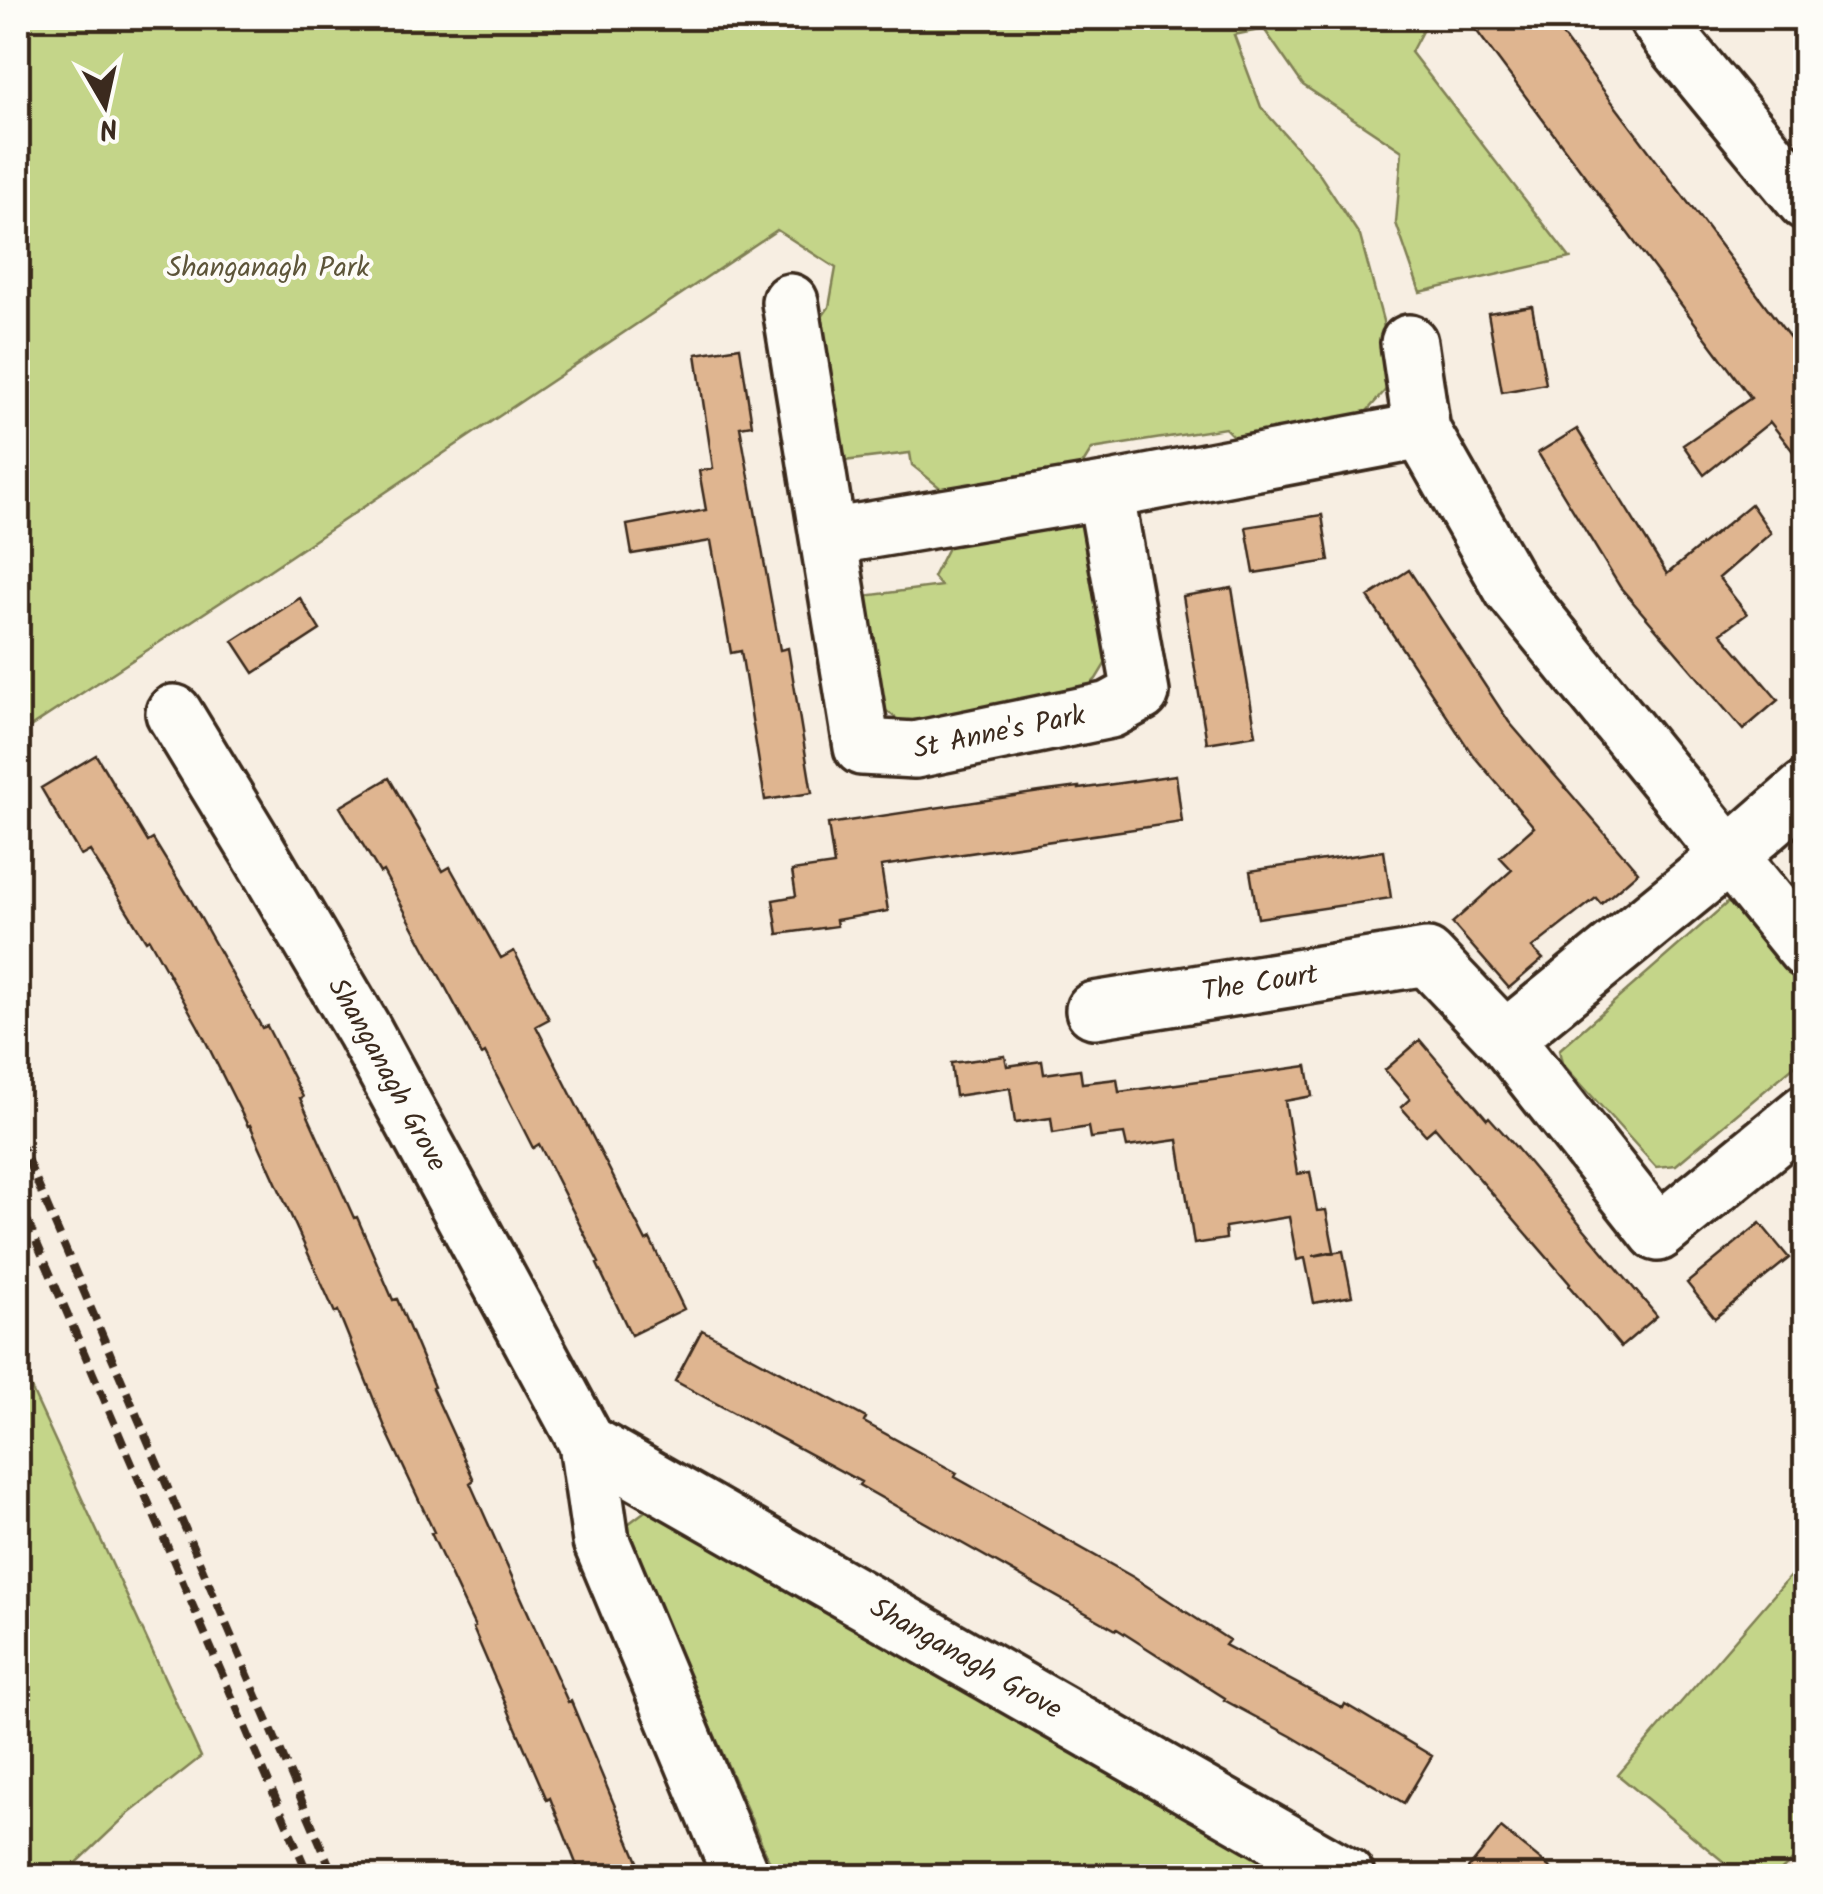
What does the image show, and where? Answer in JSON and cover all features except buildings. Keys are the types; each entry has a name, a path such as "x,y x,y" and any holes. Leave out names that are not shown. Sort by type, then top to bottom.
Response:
{"street":[{"path":"1656,18 1806,202"},
{"name":"St Anne's Park","path":"790,302 862,747 915,750 1110,710 1141,693 1105,491"},
{"path":"1409,343 1422,431 1512,589 1806,950"},
{"path":"828,537 1105,491 1422,431"},
{"name":"Shanganagh Grove","path":"174,713 364,1031 587,1443 600,1541 741,1876"},
{"path":"1806,789 1505,1039 1658,1233 1806,1112"},
{"name":"The Court","path":"1094,1010 1426,957 1505,1039"},
{"name":"Shanganagh Grove","path":"587,1443 1346,1876"}],"green space":[{"name":"Shanganagh Park","path":"18,18 1429,18 1411,52 1570,258 1420,292 1396,223 1402,151 1303,85 1264,29 1234,35 1261,107 1318,172 1360,236 1383,321 1390,385 1352,428 1250,453 1225,428 1092,449 1076,475 954,499 912,465 910,453 835,462 809,335 829,307 836,268 777,230 18,735"},
{"path":"1085,518 1110,656 1096,679 1077,698 904,724 870,699 856,597 941,586 933,577 956,532"},
{"path":"1727,903 1744,904 1805,974 1805,1057 1676,1165 1656,1167 1562,1063 1559,1050"},
{"path":"18,1360 201,1757 127,1815 63,1876 18,1876"},
{"path":"660,1500 1241,1846 1281,1876 776,1876 624,1527"},
{"path":"1792,1574 1806,1575 1805,1849 1775,1876 1741,1876 1618,1775"}],"railway":[{"path":"18,1138 334,1876"},
{"path":"18,1199 309,1876"}]}
